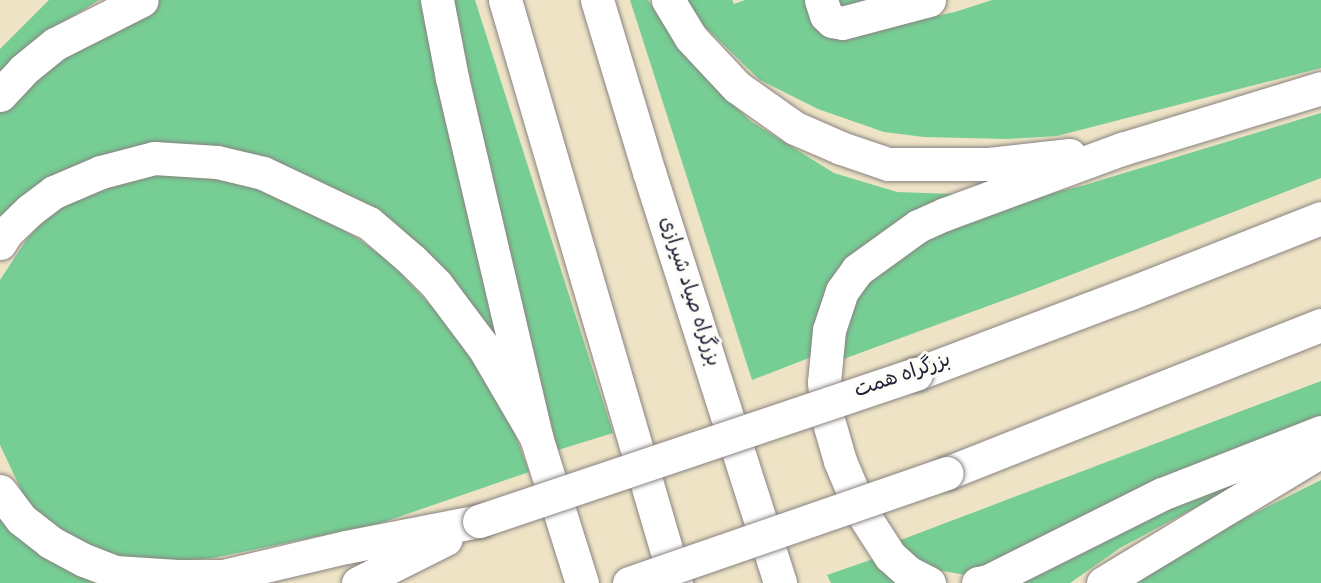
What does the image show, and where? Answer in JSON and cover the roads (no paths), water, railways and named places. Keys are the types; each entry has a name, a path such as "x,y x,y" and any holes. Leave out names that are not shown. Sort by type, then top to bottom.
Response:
{"main road":[{"path":"0,95 23,70 55,44 142,0"},
{"path":"437,0 455,89 536,437 582,583"},
{"path":"505,0 676,583"},
{"name":"بزرگراه صیاد شیرازی","path":"597,0 649,172 780,583"},
{"path":"668,0 692,38 737,87 795,128 888,164 988,164 1122,149"},
{"path":"831,12 929,0"},
{"path":"929,583 909,573 890,556 861,511 840,461 827,416 824,382 829,330 842,291 857,270 918,226 945,214 1122,149 1321,88"},
{"path":"0,243 6,233 30,210 54,192 101,172 154,158 217,162 263,173 369,223 412,260 436,285 484,348 536,437"},
{"name":"بزرگراه همت","path":"479,521 916,374 1321,218"},
{"path":"629,583 947,473 1321,325"},
{"path":"978,583 988,581 1162,494 1321,432"},
{"path":"1102,583 1321,451"},
{"path":"0,491 21,519 50,542 84,560 115,572 177,576 223,576 346,547 479,521"},
{"path":"358,583 479,521"}]}
